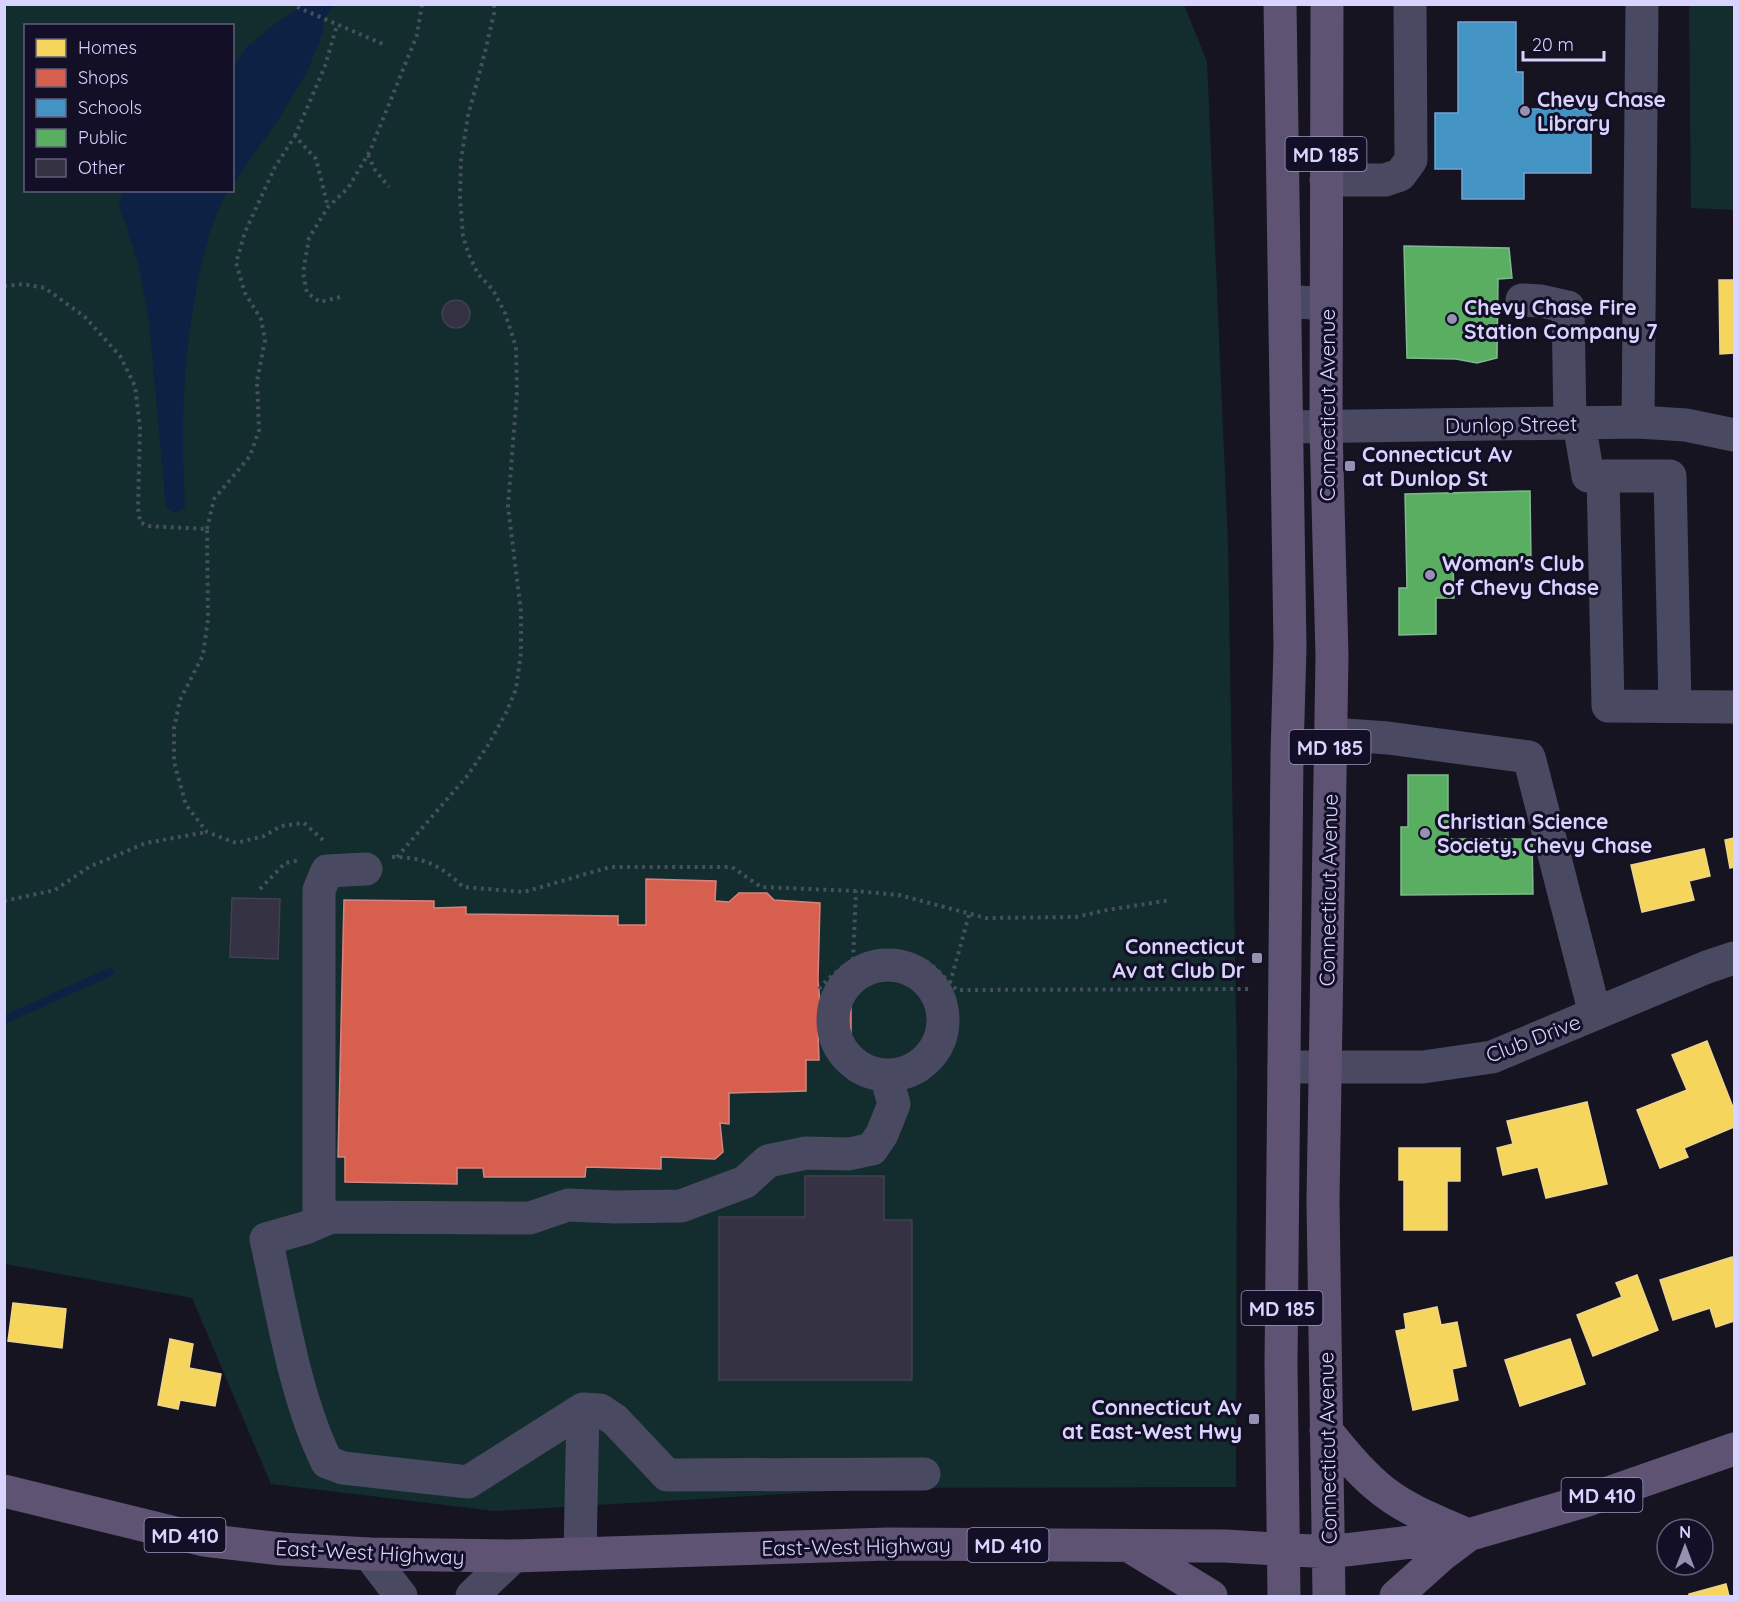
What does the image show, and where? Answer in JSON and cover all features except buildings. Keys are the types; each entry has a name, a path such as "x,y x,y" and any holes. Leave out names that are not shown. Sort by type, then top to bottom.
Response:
{"main road":[{"name":"Connecticut Avenue","path":"1280,4 1290,647 1281,1365 1284,1596"},
{"name":"Connecticut Avenue","path":"1327,4 1326,427 1332,656 1323,1201 1329,1596"},
{"path":"1326,1430 1378,1488 1406,1506 1468,1535 1396,1596"},
{"name":"East-West Highway","path":"4,1491 204,1540 281,1549 369,1554 514,1556 888,1544 1231,1546 1329,1552 1468,1535 1585,1501 1734,1449"},
{"path":"1127,1545 1211,1596"}],"street":[{"path":"1326,180 1385,180 1400,175 1411,160 1410,4"},
{"path":"1638,422 1642,4"},
{"path":"1522,300 1541,301 1568,307 1575,423 1588,476 1670,476 1675,706"},
{"path":"1286,301 1326,304"},
{"name":"Dunlop Street","path":"1287,427 1638,422 1686,425 1734,435"},
{"path":"1603,476 1608,706 1734,707"},
{"path":"1331,734 1388,738 1529,757 1595,1014"},
{"path":"319,1222 319,890 327,871 376,863"},
{"name":"Club Drive","path":"1284,1067 1423,1067 1492,1057 1707,967 1734,958"},
{"path":"886,1076 894,1104 882,1134 872,1149 849,1154 806,1153 768,1161 745,1182 681,1206 568,1205 530,1218 331,1217 266,1239 297,1377 315,1439 327,1462 343,1468 468,1482 583,1409 600,1410 615,1420 667,1475 924,1474"},
{"path":"580,1554 583,1409"},
{"path":"369,1554 401,1596"},
{"path":"472,1596 514,1556"}],"path":[{"path":"340,297 320,302 308,293 303,273 309,238 328,207 348,188 368,154 417,35 422,4"},
{"path":"396,857 468,775 488,745 516,689 521,653 521,612 508,506 517,392 516,347 505,313 493,290 478,274 469,255 463,236 460,197 461,160 468,116 495,13 495,4"},
{"path":"297,7 385,45"},
{"path":"207,832 186,805 174,762 174,728 180,700 203,655 208,619 207,529 214,499 250,456 259,430 257,381 265,340 261,319 245,293 236,263 245,232 270,177 295,136 325,66 337,25"},
{"path":"295,136 316,159 328,207"},
{"path":"368,154 375,170 389,187"},
{"path":"4,286 23,284 45,288 85,316 120,356 135,386 140,427 138,508 140,522 148,526 207,529"},
{"path":"4,901 55,890 89,867 146,843 207,832 236,843 264,836 281,826 304,823 326,843"},
{"path":"376,863 396,857 412,857 446,870 463,887 524,892 610,867 732,867 761,887 898,895 986,918 1076,917 1171,900"},
{"path":"260,889 285,863 307,858"},
{"path":"853,960 856,891"},
{"path":"949,983 969,915"},
{"path":"819,989 833,973 853,960 870,954 887,952 927,962 957,990 1252,989"}],"green space":[{"path":"4,5 1184,5 1207,61 1228,543 1237,1070 1236,1487 886,1488 495,1511 271,1484 192,1298 5,1264"},
{"path":"1689,5 1734,5 1734,210 1691,208"}],"water":[{"path":"298,5 335,5 323,19 323,32 308,70 278,120 234,183 234,65 247,47 273,25 294,12"},
{"path":"123,192 228,192 219,209 203,258 190,328 183,417 185,507 175,513 166,508 149,322 139,267 119,204"}],"waterway":[{"path":"4,1020 110,972"}],"place":[{"name":"Chevy Chase Library","path":"1525,111"},
{"name":"Chevy Chase Fire Station Company 7","path":"1452,319"},
{"name":"Connecticut Av at Dunlop St","path":"1350,466"},
{"name":"Woman's Club of Chevy Chase","path":"1430,575"},
{"name":"Christian Science Society, Chevy Chase","path":"1425,833"},
{"name":"Connecticut Av at Club Dr","path":"1257,958"},
{"name":"Connecticut Av at East-West Hwy","path":"1254,1419"}]}
